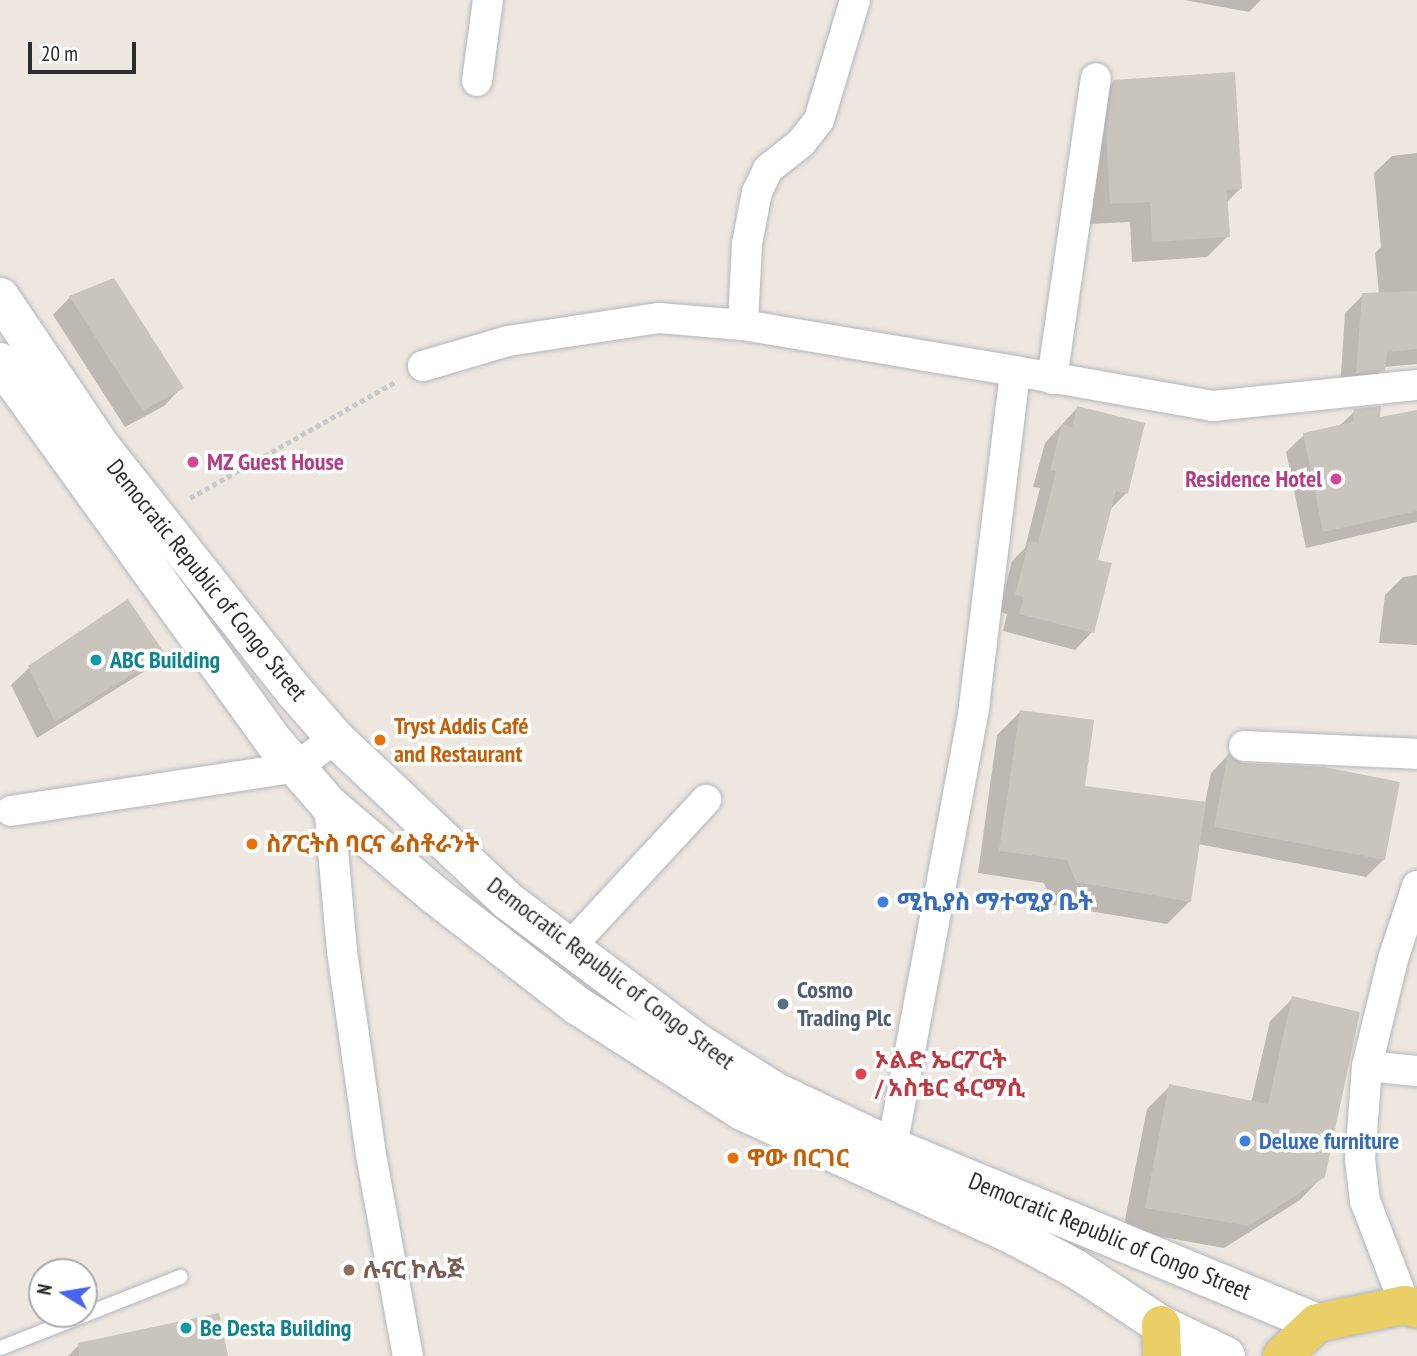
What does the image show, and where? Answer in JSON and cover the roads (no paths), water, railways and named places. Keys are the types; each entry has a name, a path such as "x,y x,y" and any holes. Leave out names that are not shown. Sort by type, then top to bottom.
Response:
{"main road":[{"name":"Democratic Republic of Congo Street","path":"0,297 102,448 335,738 508,901 720,1057 776,1092 892,1147 1101,1231 1317,1323"},
{"name":"Democratic Republic of Congo Street","path":"0,362 297,767 329,805 436,896 578,1006 742,1111 1076,1269 1161,1340 1226,1356"},
{"path":"1076,1269 1101,1231"},
{"path":"1282,1356 1317,1323 1411,1307"}],"street":[{"path":"477,81 488,0"},
{"path":"743,325 747,244 757,192 768,169 801,143 819,120 855,0"},
{"path":"1052,379 1096,78"},
{"path":"424,366 508,341 588,325 659,318 743,325 1213,406 1417,385"},
{"path":"892,1147 974,707 1015,372"},
{"path":"11,811 297,767 335,738"},
{"path":"1244,746 1417,754"},
{"path":"569,948 706,800"},
{"path":"329,805 342,951 371,1155 408,1356"},
{"path":"1411,1307 1365,1201 1360,1159 1367,1066 1393,959 1417,886"},
{"path":"1367,1066 1417,1071"}],"lane":[{"path":"2,1349 180,1277"}],"place":[{"name":"MZ Guest House","path":"193,462"},
{"name":"Residence Hotel","path":"1336,479"},
{"name":"ABC Building","path":"96,660"},
{"name":"Tryst Addis Café and Restaurant","path":"380,740"},
{"name":"ስፖርትስ ባርና ሬስቶራንት","path":"252,844"},
{"name":"ሚኪያስ ማተሚያ ቤት","path":"883,902"},
{"name":"Cosmo Trading Plc","path":"783,1004"},
{"name":"ኦልድ ኤርፖርት / አስቴር ፋርማሲ","path":"861,1074"},
{"name":"Deluxe furniture","path":"1245,1141"},
{"name":"ዋው በርገር","path":"733,1158"},
{"name":"ሉናር ኮሌጅ","path":"349,1270"},
{"name":"Be Desta Building","path":"186,1328"}]}
